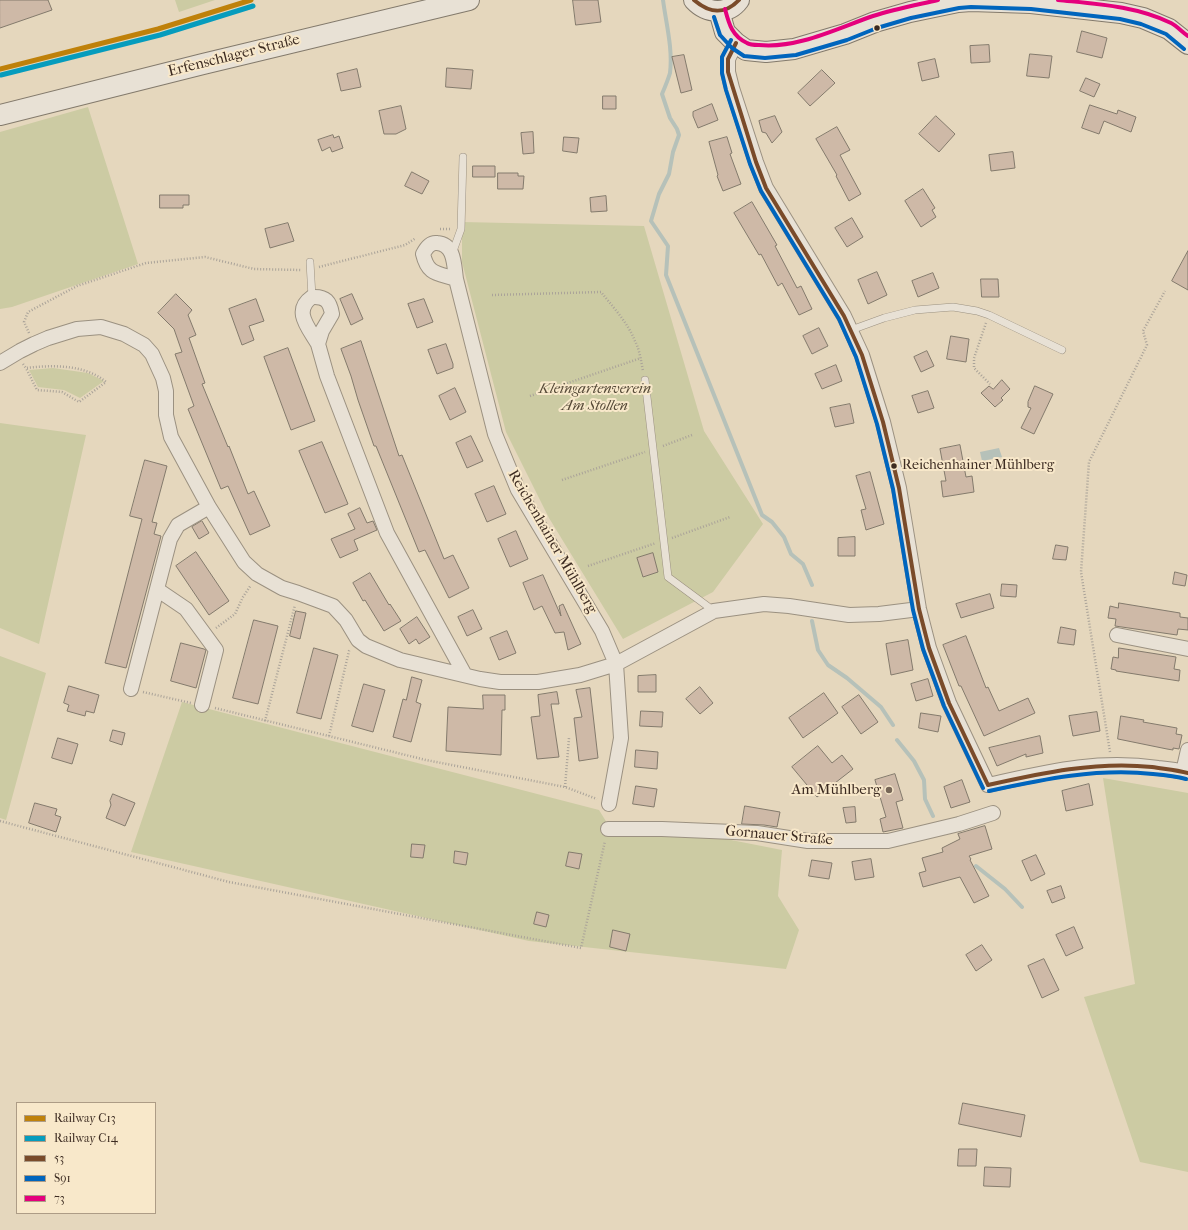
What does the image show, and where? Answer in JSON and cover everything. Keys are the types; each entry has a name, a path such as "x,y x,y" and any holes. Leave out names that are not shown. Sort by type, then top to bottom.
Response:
{"main road":[{"name":"Erfenschlager Straße","path":"0,115 469,0"},
{"path":"694,0 705,9 719,11 730,8 739,0"},
{"path":"719,11 725,32 736,43 746,50 766,52 794,49 845,34 875,22 910,12 958,2 971,1 1032,1 1121,13 1143,18 1169,29 1188,44"}],"street":[{"path":"736,43 728,59 728,72 764,183 827,287 851,330 862,355 885,429 899,488 919,609 929,648 949,704 988,785 1047,772 1098,765 1136,765 1186,772 1188,750"},
{"path":"452,255 448,247 441,243 433,243 427,246 423,254 425,264 431,271 456,279"},
{"name":"Reichenhainer Mühlberg","path":"452,255 456,279 495,434 518,490 602,631 616,664 621,738 609,804"},
{"path":"318,344 322,331 332,314 328,302 323,297 312,296 307,300 304,306 302,311 303,316 318,344 327,376 387,533 465,675"},
{"path":"0,363 34,344 77,329 101,327 124,334 144,345 152,354 163,378 166,391 166,415 171,437 209,507 244,562 257,574 282,588 333,606 346,620 358,640 366,646 400,660 480,679 500,682 538,682 580,675 616,664 714,611 764,604 789,606 849,615 879,614 919,609"},
{"path":"131,689 158,590 170,539 178,525 209,507"},
{"path":"158,590 186,609 216,650 202,705"},
{"path":"1117,635 1188,649"},
{"name":"Gornauer Straße","path":"608,829 662,829 757,834 808,841 888,841 959,824 994,812"}],"lane":[{"path":"452,255 462,230 463,157"},
{"path":"310,262 312,296"},
{"path":"851,330 889,316 915,310 953,307 989,315 1062,350"},
{"path":"645,380 668,577 714,611"}],"path":[{"path":"439,229 462,230"},
{"path":"34,344 24,322 28,312 77,286 146,263 206,258 254,269 310,270 405,245 419,237"},
{"path":"1109,765 1110,749 1081,572 1089,462 1147,345 1143,331 1165,291"},
{"path":"492,295 601,292 623,320 635,340 641,358 645,380"},
{"path":"989,315 974,358 974,368 990,384"},
{"path":"530,396 641,358"},
{"path":"22,364 26,368 37,390 62,392 79,402 106,382 88,372 74,368 57,366 26,368"},
{"path":"562,480 692,435"},
{"path":"588,566 730,517"},
{"path":"265,721 298,593"},
{"path":"206,635 235,614 243,598"},
{"path":"329,736 348,651 358,640"},
{"path":"131,689 426,760 565,788 609,804"},
{"path":"565,788 569,738"},
{"path":"0,821 229,882 581,948 608,829"}],"green space":[{"path":"175,0 215,0 179,12"},
{"path":"88,107 138,264 12,307 0,309 0,132"},
{"name":"Kleingartenverein Am Stollen","path":"462,222 644,226 704,431 763,524 713,592 623,639 549,518 506,432 462,262"},
{"path":"53,368 88,373 104,381 80,398 64,390 38,387 29,370"},
{"path":"0,423 86,435 39,644 0,628"},
{"path":"0,656 46,673 6,820 0,818"},
{"path":"182,702 599,810 607,823 726,839 782,850 778,896 799,930 786,969 529,941 131,852"},
{"path":"1103,778 1188,793 1188,1172 1140,1162 1084,997 1135,984"}],"shaded area":[{"path":"999,448 1002,457 982,461 980,452"}],"building":[{"path":"0,0 48,0 52,10 0,28"},
{"path":"573,0 598,0 601,22 576,25"},
{"path":"1082,31 1107,38 1102,58 1077,52"},
{"path":"989,45 990,62 971,63 970,46"},
{"path":"1030,54 1052,56 1049,78 1027,76"},
{"path":"684,55 692,90 681,93 672,57"},
{"path":"935,59 939,77 922,81 918,63"},
{"path":"447,68 473,70 471,89 446,87"},
{"path":"357,69 361,87 341,91 337,74"},
{"path":"822,70 835,83 810,106 798,93"},
{"path":"1086,78 1100,84 1094,97 1080,91"},
{"path":"603,96 616,96 616,109 603,109"},
{"path":"712,104 718,120 698,128 693,112"},
{"path":"1090,105 1117,114 1118,110 1136,117 1131,132 1104,121 1099,134 1082,128"},
{"path":"401,106 406,129 396,134 384,134 379,111"},
{"path":"775,116 782,132 772,143 766,133 762,132 759,121"},
{"path":"936,116 955,134 939,152 919,134"},
{"path":"837,127 850,150 840,155 861,194 849,201 836,176 837,175 816,139"},
{"path":"533,132 534,153 523,154 521,133"},
{"path":"333,135 334,138 339,136 343,148 332,152 330,147 322,151 318,140"},
{"path":"564,137 579,138 577,153 563,151"},
{"path":"727,137 732,153 730,154 741,184 723,191 717,176 718,175 709,142"},
{"path":"1013,152 1015,168 991,171 989,155"},
{"path":"473,166 495,166 495,177 473,177"},
{"path":"412,172 429,181 422,194 405,186"},
{"path":"498,173 518,173 518,176 524,176 523,189 498,189"},
{"path":"923,189 935,208 932,210 936,217 921,227 905,201"},
{"path":"160,195 189,195 189,205 183,205 183,208 160,208"},
{"path":"606,196 607,211 591,212 590,198"},
{"path":"752,202 777,245 775,246 797,288 801,286 812,309 799,315 782,283 778,286 761,254 759,255 734,213"},
{"path":"852,218 863,237 847,247 835,228"},
{"path":"288,223 294,241 270,248 265,229"},
{"path":"1188,251 1188,290 1172,281"},
{"path":"877,272 887,295 868,304 858,280"},
{"path":"933,273 939,288 918,297 912,281"},
{"path":"981,279 998,279 999,297 982,297"},
{"path":"176,294 192,310 188,315 196,335 189,338 205,383 202,384 248,494 254,491 270,526 250,535 228,486 221,489 188,409 194,406 175,354 182,352 174,329 158,313"},
{"path":"352,294 363,319 351,325 340,299"},
{"path":"256,299 264,321 249,326 254,340 242,345 229,309"},
{"path":"424,299 433,322 417,328 408,304"},
{"path":"819,328 828,346 812,354 803,336"},
{"path":"951,336 969,339 966,362 947,359"},
{"path":"361,341 399,456 402,455 444,559 453,555 469,588 449,598 425,550 419,552 376,446 374,446 358,400 341,349"},
{"path":"446,344 453,368 437,374 428,350"},
{"path":"288,348 315,421 291,430 264,357"},
{"path":"927,351 934,366 921,372 914,357"},
{"path":"836,365 842,381 822,389 815,374"},
{"path":"1002,380 1010,389 1001,398 1003,400 995,407 981,393 989,386 993,389"},
{"path":"1035,386 1053,394 1034,434 1021,428 1031,408 1028,407 1028,402"},
{"path":"455,388 466,412 450,420 439,396"},
{"path":"928,391 934,408 918,413 912,396"},
{"path":"850,404 854,423 835,427 830,408"},
{"path":"471,436 483,461 467,468 456,443"},
{"path":"322,442 348,504 325,513 299,451"},
{"path":"960,445 966,477 972,476 974,492 943,497 941,481 946,481 940,449"},
{"path":"145,460 167,466 152,522 157,523 154,534 161,536 126,668 105,663 142,519 130,516"},
{"path":"870,472 884,524 866,530 861,510 866,509 856,476"},
{"path":"494,486 506,514 487,522 475,494"},
{"path":"360,508 367,523 373,521 377,530 354,540 358,550 340,558 331,539 355,529 348,514"},
{"path":"202,521 209,533 199,539 192,527"},
{"path":"516,531 528,559 510,567 498,539"},
{"path":"855,537 855,556 838,556 838,538"},
{"path":"1056,545 1068,547 1066,560 1053,559"},
{"path":"196,552 229,601 209,615 176,566"},
{"path":"653,553 658,572 643,577 637,558"},
{"path":"1175,572 1187,575 1185,586 1173,584"},
{"path":"370,573 389,605 390,604 401,621 384,631 365,600 363,601 353,583"},
{"path":"543,575 561,616 559,606 563,604 581,644 568,650 564,632 555,633 542,606 534,610 523,583"},
{"path":"1002,584 1017,585 1016,597 1001,596"},
{"path":"990,594 994,608 961,618 956,604"},
{"path":"1119,603 1180,613 1180,617 1188,618 1188,630 1178,629 1177,635 1115,626 1116,619 1108,618 1110,606 1118,608"},
{"path":"473,610 482,629 467,636 458,617"},
{"path":"296,611 306,613 300,639 290,636"},
{"path":"417,617 430,637 419,644 416,639 409,644 400,629"},
{"path":"254,620 278,626 258,704 233,698"},
{"path":"1061,627 1076,630 1074,645 1058,643"},
{"path":"507,631 516,653 499,660 490,638"},
{"path":"966,636 986,688 988,687 999,711 1028,698 1035,713 984,736 961,686 959,686 943,645"},
{"path":"908,640 913,670 891,675 886,644"},
{"path":"181,643 206,650 196,688 171,681"},
{"path":"314,648 338,655 321,719 297,713"},
{"path":"1119,648 1176,657 1174,669 1180,670 1179,681 1111,669 1113,657 1118,658"},
{"path":"656,675 656,692 638,692 638,676"},
{"path":"412,677 422,680 416,702 421,704 411,742 393,737 403,699 406,700"},
{"path":"928,679 933,696 916,701 911,684"},
{"path":"364,684 385,690 373,732 352,726"},
{"path":"69,686 99,695 94,713 86,711 85,716 67,711 69,705 64,703"},
{"path":"700,687 713,703 700,714 686,699"},
{"path":"590,688 598,758 579,761 574,718 582,717 576,690"},
{"path":"557,692 559,704 551,704 559,757 537,759 531,717 540,716 538,695"},
{"path":"824,693 838,713 803,738 789,718"},
{"path":"483,695 505,695 505,710 502,710 501,755 446,751 448,707 483,709"},
{"path":"859,695 878,722 861,734 842,707"},
{"path":"641,711 663,712 662,727 640,726"},
{"path":"1097,712 1100,731 1073,736 1069,716"},
{"path":"921,713 941,716 938,732 919,728"},
{"path":"1121,716 1144,720 1143,722 1177,728 1176,734 1182,735 1179,749 1173,748 1173,750 1118,739"},
{"path":"113,730 125,733 122,745 110,741"},
{"path":"1040,736 1043,753 1026,757 1026,754 997,766 989,748"},
{"path":"58,738 78,744 72,764 52,758"},
{"path":"818,746 832,763 842,755 853,769 817,797 792,767"},
{"path":"636,750 658,752 657,769 635,767"},
{"path":"895,774 903,800 896,802 903,828 883,832 880,819 886,817 875,780"},
{"path":"962,780 970,802 951,808 944,787"},
{"path":"1089,784 1093,805 1066,811 1062,791"},
{"path":"636,786 657,789 654,807 633,804"},
{"path":"113,794 135,803 125,826 106,818"},
{"path":"35,803 57,809 55,815 61,817 56,832 29,823"},
{"path":"745,806 780,812 777,827 742,824"},
{"path":"855,807 856,822 846,823 843,808"},
{"path":"985,826 992,849 969,856 989,896 974,903 960,877 923,887 919,873 926,871 922,858 943,852 942,848 960,839 958,834"},
{"path":"412,844 425,845 423,858 411,857"},
{"path":"455,851 468,853 466,865 454,863"},
{"path":"569,852 582,854 579,869 566,866"},
{"path":"1036,855 1045,874 1031,881 1022,861"},
{"path":"871,859 874,877 855,880 852,862"},
{"path":"812,860 832,863 829,879 809,876"},
{"path":"1061,886 1065,898 1052,903 1047,891"},
{"path":"537,912 549,915 546,927 534,924"},
{"path":"1074,927 1083,948 1066,956 1056,935"},
{"path":"613,930 630,934 626,951 610,947"},
{"path":"982,945 992,960 976,971 966,955"},
{"path":"1044,959 1059,990 1042,998 1028,966"},
{"path":"963,1103 1025,1115 1021,1137 959,1124"},
{"path":"959,1149 977,1149 976,1166 958,1166"},
{"path":"985,1167 1011,1168 1010,1187 984,1186"}],"waterway":[{"path":"663,0 670,45 671,64 670,73 662,94 670,118 679,135 673,152 669,174 659,194 651,221 668,246 666,275 762,515 772,522 784,537 791,554 803,564 812,585"},
{"path":"812,621 818,650 828,665 847,678 881,707 893,725"},
{"path":"897,740 914,761 924,780 925,799 933,816"},
{"path":"976,866 1005,889 1022,907"}],"rail line":[{"name":"C13","path":"0,69 158,29 251,0"},
{"name":"C14","path":"1,75 160,35 253,6"}],"transit line":[{"name":"53","path":"694,0 705,8 711,10 723,10 734,5 739,0"},
{"name":"73","path":"725,9 732,29 738,37 751,45 773,45 803,41 881,14 938,0"},
{"name":"73","path":"1058,0 1130,9 1158,17 1171,23 1188,36"},
{"name":"S91","path":"714,17 720,35 732,48 744,56 765,58 796,55 847,40 877,28 911,18 971,7 1031,9 1120,19 1141,24 1166,34 1184,49"},
{"name":"S91","path":"731,40 722,57 722,73 750,164 761,191 839,319 856,357 877,424 893,489 913,610 923,649 944,706 983,788"},
{"name":"53","path":"736,43 728,59 728,72 756,162 766,188 844,316 862,355 883,422 899,488 919,609 929,648 949,703 988,785"},
{"name":"53","path":"988,785 1049,772 1090,767 1152,767 1188,773"},
{"name":"S91","path":"989,791 1030,782 1111,772 1165,775 1186,779"}],"place":[{"name":"Reichenhainer Mühlberg","path":"894,466"},
{"name":"Am Mühlberg","path":"889,790"}]}
